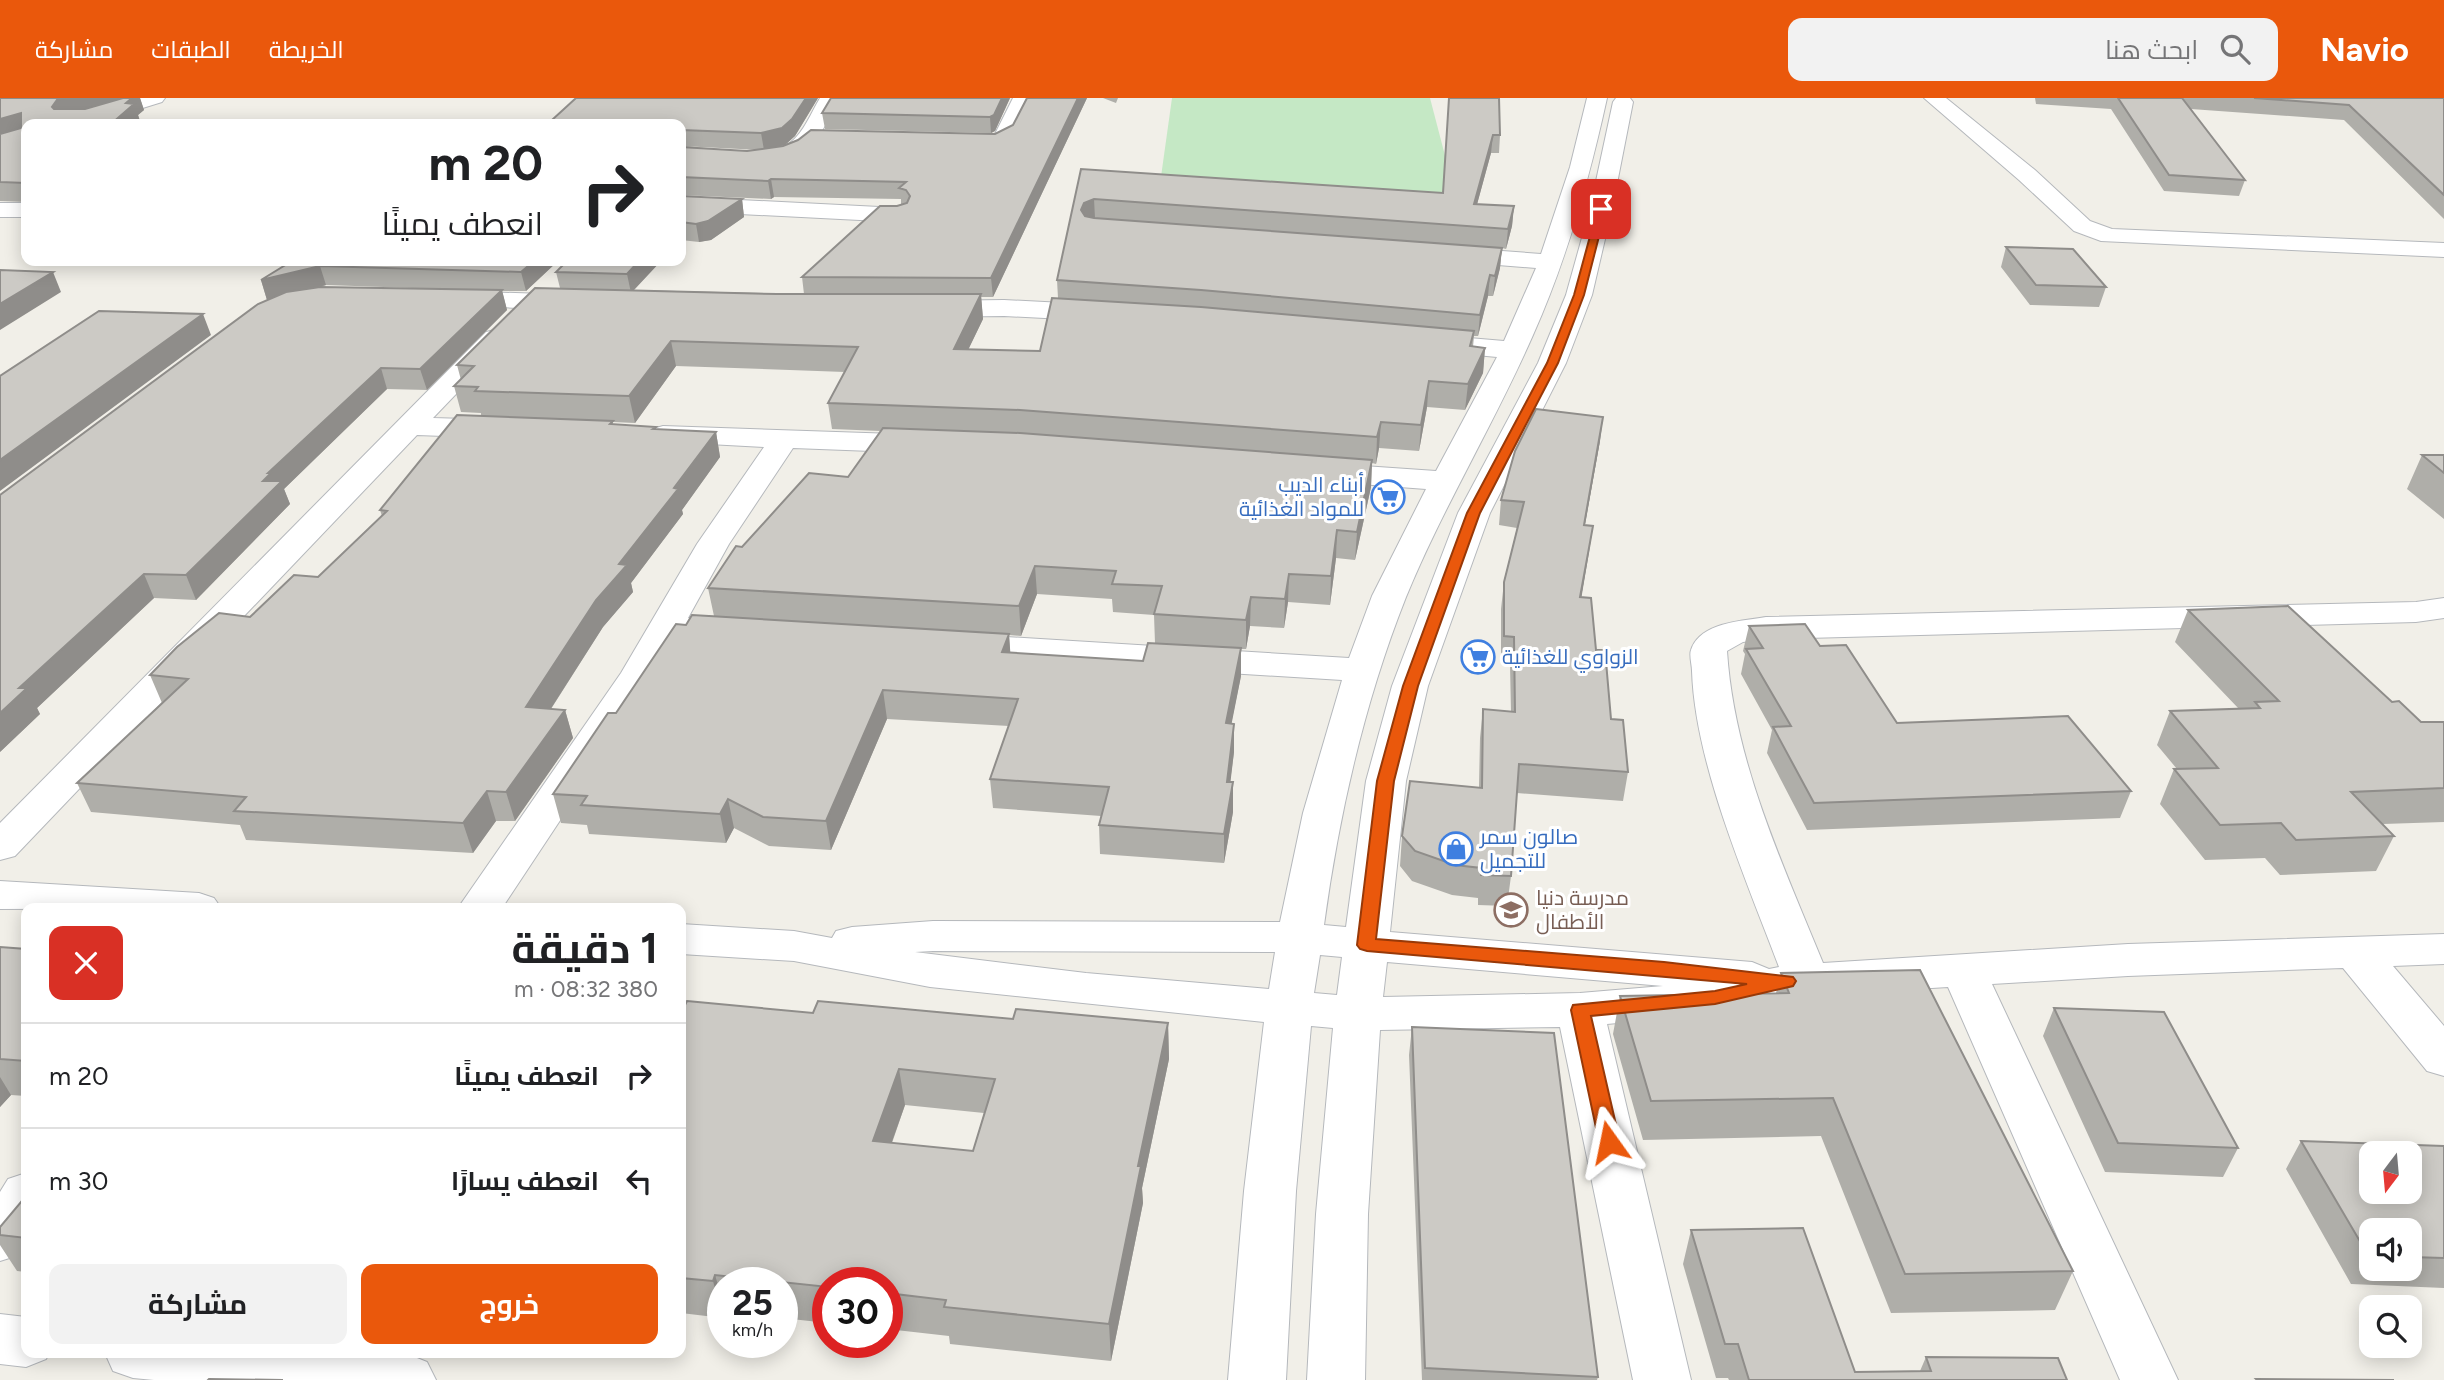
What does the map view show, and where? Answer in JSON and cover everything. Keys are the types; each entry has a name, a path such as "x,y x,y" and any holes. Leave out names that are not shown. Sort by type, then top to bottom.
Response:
{"street":[{"path":"87,119 155,98"},
{"path":"686,155 769,158 792,152 805,138 831,98"},
{"path":"949,142 988,143 1002,140 1024,98"},
{"path":"1257,1380 1273,1171 1300,937 1306,891 1337,761 1377,630 1445,481 1513,350 1551,262 1578,176 1597,98"},
{"path":"1336,1380 1342,1214 1358,1014 1386,781 1410,686 1474,513 1552,363 1579,295 1601,209 1624,98"},
{"path":"1934,98 2027,175 2082,226 2109,236 2444,250"},
{"path":"805,138 831,139"},
{"path":"686,204 899,215"},
{"path":"0,210 21,210"},
{"path":"1426,253 1551,262"},
{"path":"0,846 556,279"},
{"path":"421,298 599,303"},
{"path":"903,309 1004,308 1132,316"},
{"path":"1404,340 1513,350"},
{"path":"410,425 521,430"},
{"path":"632,434 953,445"},
{"path":"483,903 639,674 713,544 785,440"},
{"path":"1295,470 1445,481"},
{"path":"1797,981 1772,896 1726,760 1711,692 1709,650 1716,641 1734,632 1766,628 2342,614 2444,608"},
{"path":"666,627 762,633"},
{"path":"926,643 1364,670"},
{"path":"0,895 121,903"},
{"path":"794,946 933,936 1300,937 1797,981"},
{"path":"686,939 794,946 930,971 1086,989 1358,1014 1580,1010 1715,998 1797,981 2128,960 2444,949"},
{"path":"2355,953 2444,1058"},
{"path":"1963,970 2148,1380"},
{"path":"1580,1010 1662,1380"},
{"path":"0,1239 21,1203"},
{"path":"0,1339 21,1341"},
{"path":"184,1358 407,1380"}],"green space":[{"path":"1172,98 1430,98 1455,194 1159,191"}],"building":[{"path":"0,98 65,98 57,100 52,107 54,109 85,109 123,98 132,98 126,103 134,104 117,119 21,119 21,113 0,119"},
{"path":"576,98 806,98 792,119 782,128 761,133 686,130 686,119 553,119"},
{"path":"831,98 1002,98 994,115 990,117 822,113"},
{"path":"1027,98 1078,98 991,278 802,277 880,206 907,203 910,196 906,190 899,188 906,182 686,177 686,147 747,151 783,146 798,140 811,130 995,134 1013,125"},
{"path":"1449,98 1499,98 1500,135 1493,135 1474,204 1514,206 1508,229 1094,199 1084,203 1081,210 1085,216 1094,218 1502,248 1495,276 1490,275 1480,315 1057,280 1081,169 1443,193"},
{"path":"2118,98 2182,98 2245,180 2169,175"},
{"path":"2254,98 2444,98 2444,195 2349,105"},
{"path":"21,128 21,183 0,182 0,134"},
{"path":"686,196 742,199 708,221 686,223"},
{"path":"2006,247 2073,249 2106,287 2036,285"},
{"path":"284,266 320,266 261,280"},
{"path":"320,266 528,266 521,272"},
{"path":"562,266 634,266 627,274 556,272"},
{"path":"0,270 53,272 0,304"},
{"path":"320,287 502,290 420,369 381,368 268,473 271,473 263,481 282,481 186,575 144,574 19,688 27,688 0,713 0,495 258,304 286,292"},
{"path":"535,288 777,294 981,294 954,349 1040,351 1052,298 1201,307 1474,331 1470,346 1485,348 1468,384 1429,381 1421,425 1381,422 1377,437 1020,410 828,403 858,347 671,341 629,396 475,391 478,387 454,386 474,366 457,365"},
{"path":"99,311 203,314 0,460 0,376"},
{"path":"1536,409 1603,417 1584,525 1593,526 1580,597 1591,598 1596,650 1605,650 1611,719 1623,720 1628,772 1519,764 1511,876 1481,875 1481,868 1455,865 1415,851 1402,836 1410,781 1482,788 1483,709 1515,712 1514,637 1504,636 1504,582 1524,502 1501,500 1515,451"},
{"path":"457,415 613,421 610,424 716,432 674,488 678,489 619,564 627,565 596,600 526,707 565,710 506,792 487,791 463,823 234,811 246,797 77,783 188,679 150,675 177,647 219,613 250,617 294,575 318,577 387,511 380,510"},
{"path":"883,428 1020,433 1372,460 1357,532 1337,530 1331,576 1289,574 1285,599 1251,597 1246,620 1154,614 1162,586 1112,584 1116,571 1035,566 1019,606 708,588 736,546 742,547 809,473 848,477"},
{"path":"2422,455 2444,455 2444,473"},
{"path":"2288,606 2392,702 2399,701 2421,722 2444,722 2444,788 2351,792 2394,836 2296,840 2281,823 2220,825 2174,769 2218,768 2170,711 2260,708 2255,702 2279,701 2188,610"},
{"path":"692,615 1009,634 1002,652 1143,661 1148,643 1241,648 1226,723 1234,724 1227,782 1233,782 1224,834 1099,825 1109,787 990,779 1018,699 883,690 826,821 763,817 728,799 720,814 581,805 587,796 553,794 608,713 616,713 676,624 686,625"},
{"path":"1805,624 1820,646 1846,645 1897,723 2068,716 2131,791 1814,803 1773,727 1791,726 1746,649 1763,648 1749,626"},
{"path":"0,947 21,949 21,1061 0,1059"},
{"path":"1920,970 2073,1271 1905,1274 1833,1098 1651,1101 1620,996 1789,993 1781,973"},
{"path":"687,1001 813,1013 818,1001 1013,1019 1016,1009 1168,1023 1109,1324 944,1307 946,1300 903,1295 903,1267 812,1267 812,1285 798,1284 798,1267 707,1267 707,1280 686,1278","holes":["899,1069 995,1079 973,1151 873,1141"]},
{"path":"2054,1008 2164,1012 2238,1148 2118,1143"},
{"path":"1412,1027 1554,1033 1598,1377 1425,1368"},
{"path":"2301,1141 2359,1143 2359,1204 2422,1204 2422,1145 2444,1146 2444,1258 2422,1257 2422,1218 2359,1218 2359,1240"},
{"path":"21,1202 21,1237 0,1235 0,1227"},
{"path":"1803,1228 1855,1372 1931,1371 1926,1357 2058,1358 2067,1380 1749,1380 1738,1344 1725,1344 1691,1230"},
{"path":"209,1379 283,1380 208,1380"},
{"path":"2256,1379 2394,1380 2257,1380"}],"place":[{"name":"أبناء الديب للمواد الغذائية","path":"1388,497"},
{"name":"الزواوي للغذائية","path":"1478,657"},
{"name":"صالون سمر للتجميل","path":"1456,849"},
{"name":"مدرسة دنيا الأطفال","path":"1511,910"}],"route":[{"path":"1601,209 1579,295 1552,363 1474,513 1410,686 1386,781 1367,945 1664,968 1786,981 1715,998 1580,1010 1609,1142"}]}
